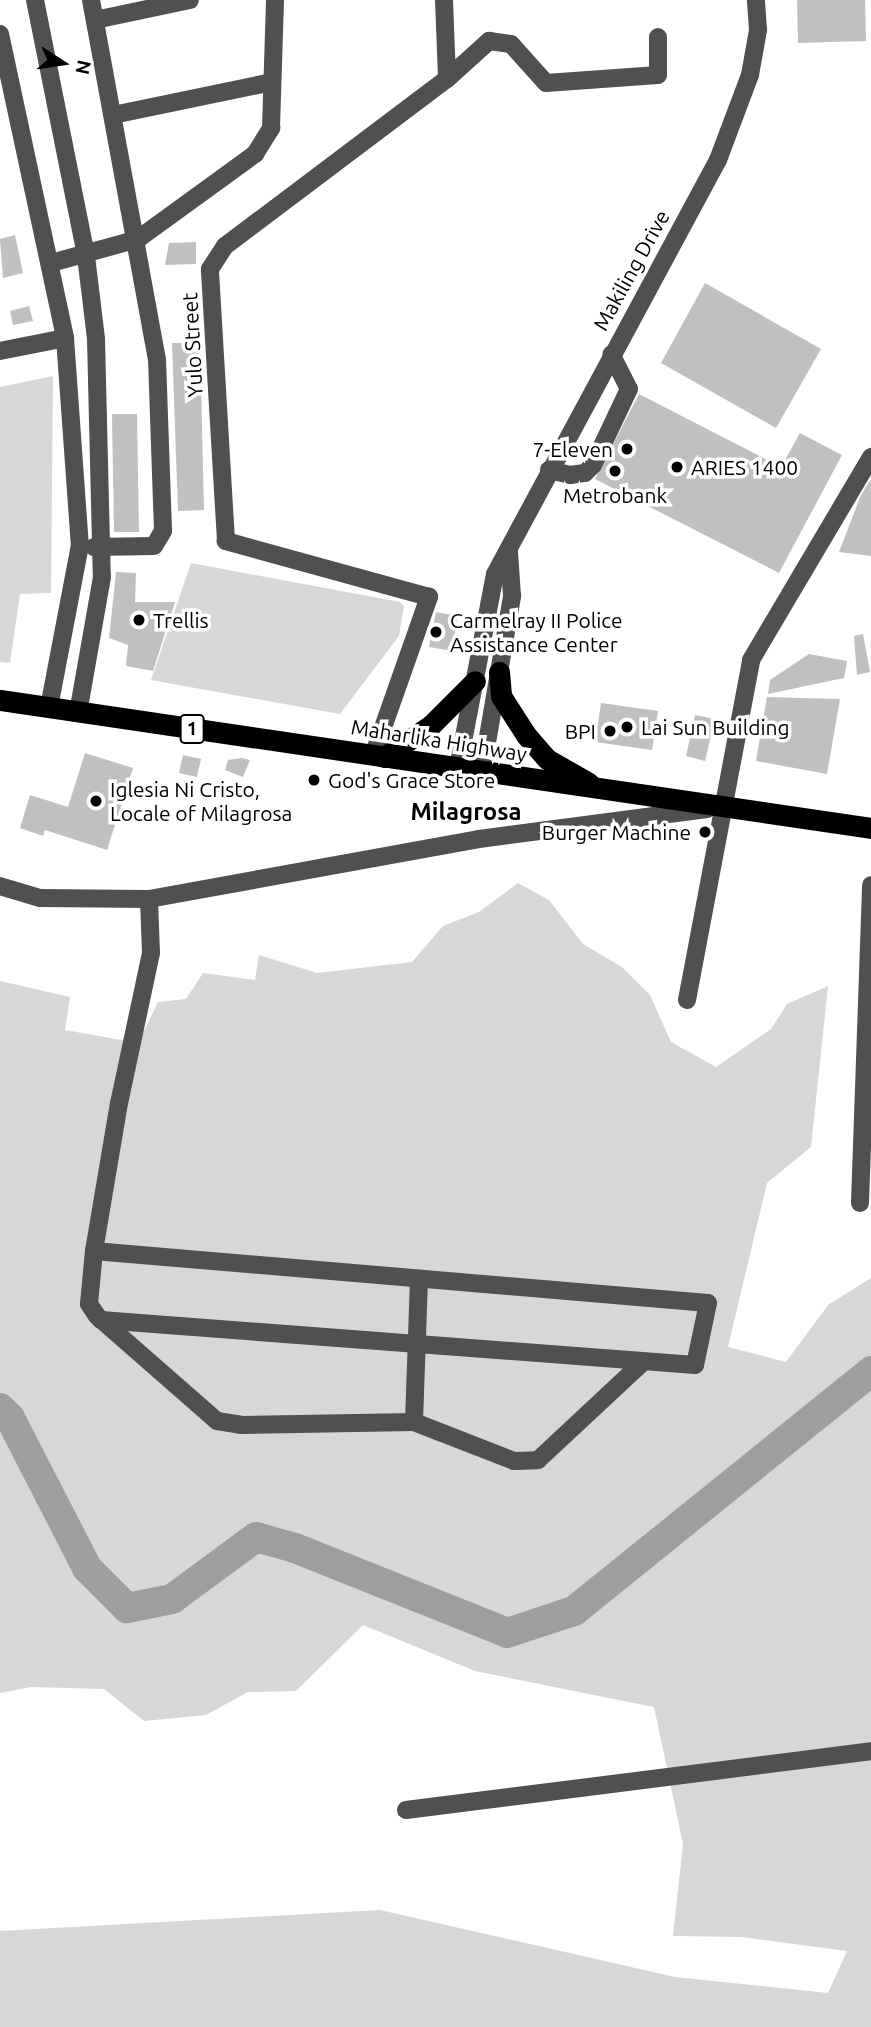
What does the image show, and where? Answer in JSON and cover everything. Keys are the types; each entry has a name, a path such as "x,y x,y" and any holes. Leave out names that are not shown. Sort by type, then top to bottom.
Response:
{"highway":[{"path":"499,672 501,696 511,714 547,760 600,790"},
{"path":"378,756 431,725 475,681"},
{"name":"Maharlika Highway","path":"0,700 871,828"}],"street":[{"path":"35,0 86,256 96,339 103,548 99,603 78,713"},
{"path":"80,545 103,548 154,546 163,531 157,359 138,239 91,0"},
{"path":"95,20 190,0"},
{"path":"51,263 86,256 138,239 255,154 271,128 275,0"},
{"path":"444,0 447,79"},
{"name":"Makiling Drive","path":"458,768 495,574 509,552 611,354 718,160 739,112 758,30 756,0"},
{"path":"0,34 65,338 80,545 49,708"},
{"name":"Yulo Street","path":"378,756 429,597 226,541 210,270 225,246 447,79 489,41 511,44 545,83 658,75 658,37"},
{"path":"113,115 272,82"},
{"path":"0,351 65,338"},
{"path":"549,470 570,475 585,473 593,465 629,389 611,354"},
{"path":"687,1000 751,660 871,457"},
{"name":"Makiling Drive","path":"482,772 512,596 509,552"},
{"path":"0,887 40,898 149,900 480,839 724,807"},
{"path":"860,1203 871,885"},
{"path":"149,900 151,953 119,1103 94,1251 89,1304 101,1320 217,1422 241,1425 414,1422 499,1456 538,1460 642,1363"},
{"path":"94,1251 708,1303 695,1365 101,1320"},
{"path":"414,1422 419,1279"},
{"path":"407,1810 871,1751"}],"shaded area":[{"path":"53,376 51,593 20,594 10,663 0,662 0,387"},
{"path":"191,563 400,602 404,606 399,636 340,714 151,680"},
{"path":"518,883 549,900 583,944 622,967 650,995 671,1042 716,1067 771,1029 787,1004 828,986 811,1147 767,1183 728,1347 786,1362 828,1305 871,1278 871,2027 0,2027 0,1931 380,1910 675,1977 828,1993 847,1951 742,1937 673,1936 683,1844 654,1707 475,1671 363,1625 296,1691 248,1692 206,1715 144,1721 104,1689 31,1687 0,1693 0,981 70,997 65,1030 138,1043 158,1002 186,999 203,973 255,980 259,955 317,973 412,962 443,926 479,912"}],"building":[{"path":"797,0 865,0 866,41 798,43"},
{"path":"15,235 23,273 3,278 0,239"},
{"path":"196,242 196,264 165,265 169,243"},
{"path":"705,283 821,349 776,428 661,363"},
{"path":"29,306 33,321 13,325 10,311"},
{"path":"172,343 200,343 204,510 178,511"},
{"name":"ARIES 1400","path":"639,394 781,467 800,433 842,455 779,573 595,479"},
{"path":"112,414 137,414 139,532 114,532"},
{"path":"871,479 871,556 839,552 861,495"},
{"name":"Trellis","path":"116,572 136,573 135,602 175,602 153,671 126,666 128,645 109,638"},
{"path":"436,612 458,616 452,651 429,647"},
{"path":"863,634 870,672 857,675 854,636"},
{"path":"809,654 847,661 844,678 768,694 770,680"},
{"path":"767,697 840,699 827,774 756,761"},
{"name":"Lai Sun Building","path":"601,703 658,711 652,750 595,742"},
{"path":"695,715 715,719 705,761 686,756"},
{"name":"Iglesia Ni Cristo, Locale of Milagrosa","path":"85,753 133,768 107,850 45,830 43,836 20,828 30,795 68,807"},
{"path":"183,755 201,759 197,777 179,773"},
{"path":"228,760 250,760 243,777 225,770"}],"waterway":[{"path":"0,1408 10,1418 87,1568 127,1608 172,1599 256,1537 295,1548 507,1633 574,1611 871,1371"}],"place":[{"name":"7-Eleven","path":"627,449"},
{"name":"ARIES 1400","path":"677,467"},
{"name":"Metrobank","path":"615,471"},
{"name":"Trellis","path":"139,620"},
{"name":"Carmelray II Police Assistance Center","path":"436,632"},
{"name":"Lai Sun Building","path":"627,727"},
{"name":"BPI","path":"610,731"},
{"name":"God's Grace Store","path":"314,780"},
{"name":"Iglesia Ni Cristo, Locale of Milagrosa","path":"96,801"},
{"name":"Burger Machine","path":"705,832"}],"district":[{"name":"Milagrosa","path":"466,812"}]}
